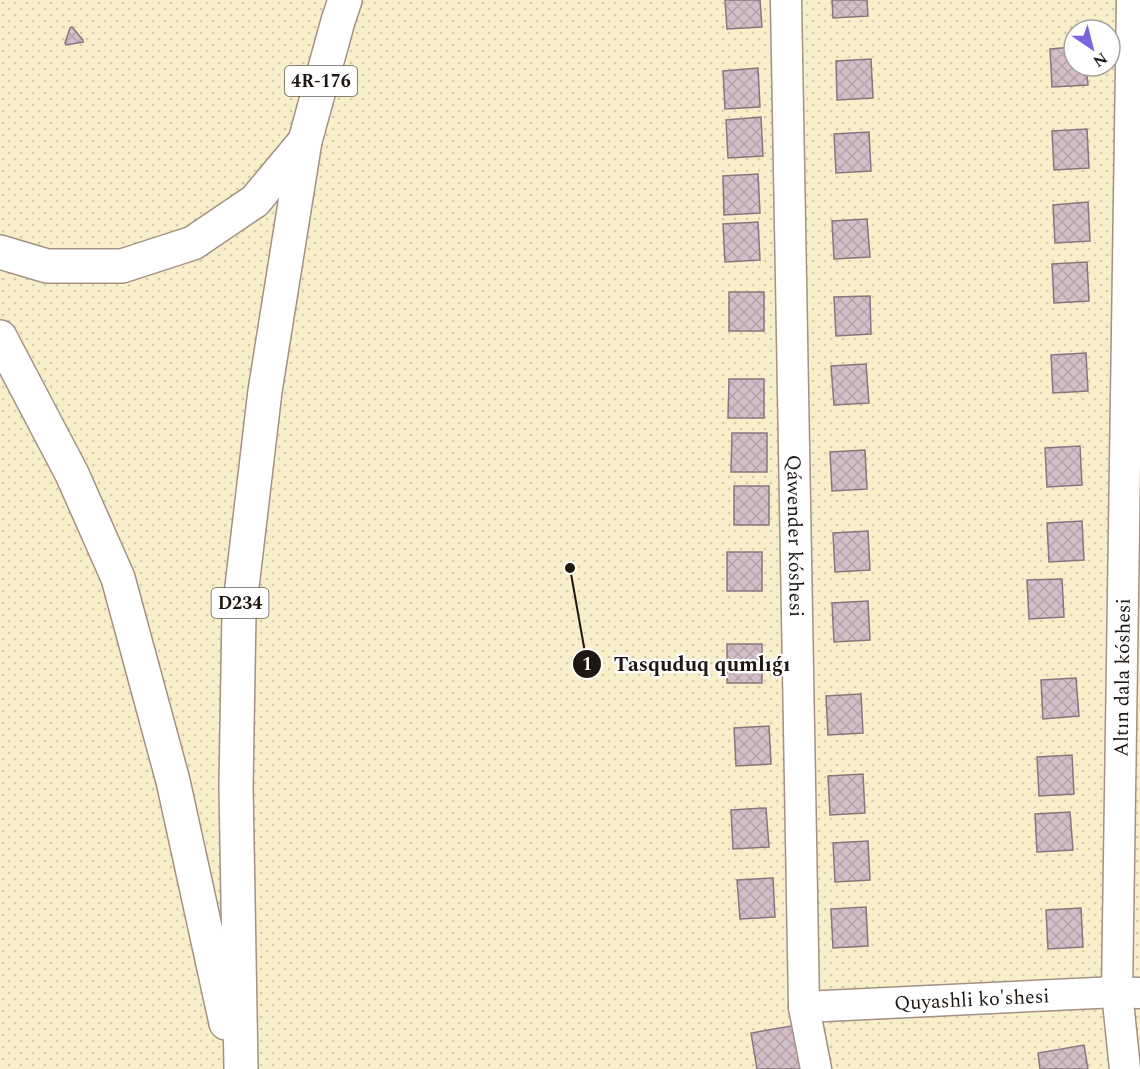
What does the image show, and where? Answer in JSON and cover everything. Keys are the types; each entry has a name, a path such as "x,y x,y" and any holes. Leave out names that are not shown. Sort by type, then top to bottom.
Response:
{"main road":[{"name":"4R-176","path":"305,141 339,7"},
{"path":"0,252 47,266 122,266 193,243 255,201 305,141"},
{"name":"D234","path":"241,1069 236,786 239,612 265,391 305,141"},
{"path":"0,337 72,474 118,578 173,781 236,1069"}],"street":[{"name":"Qáwender kóshesi","path":"786,0 804,1007 816,1069"},
{"name":"Altın dala kóshesi","path":"1125,1069 1129,992 1132,0"},
{"name":"Quyashli ko'shesi","path":"804,1007 1129,992"}],"sand":[{"path":"0,0 1140,0 1140,1069 0,1069"}],"building":[{"path":"725,0 760,0 762,27 727,29"},
{"path":"832,0 867,0 868,16 833,18"},
{"path":"72,27 83,42 66,45 70,28"},
{"path":"1062,48 1062,78 1087,78 1088,85 1052,87 1050,49"},
{"path":"871,59 873,98 837,100 836,61"},
{"path":"758,68 760,107 725,109 723,71"},
{"path":"761,117 763,156 728,158 726,120"},
{"path":"1087,129 1089,168 1054,170 1052,131"},
{"path":"869,132 871,171 836,173 834,134"},
{"path":"758,174 760,213 724,215 723,176"},
{"path":"1088,202 1090,241 1055,243 1053,205"},
{"path":"867,219 870,257 834,259 832,221"},
{"path":"758,222 760,260 725,262 723,224"},
{"path":"1087,262 1089,301 1054,303 1052,264"},
{"path":"729,292 764,292 764,331 729,331"},
{"path":"870,296 871,334 836,336 834,297"},
{"path":"1086,353 1088,391 1053,393 1051,355"},
{"path":"866,364 869,403 834,405 831,366"},
{"path":"729,379 764,379 764,418 728,418"},
{"path":"732,433 767,433 767,472 731,472"},
{"path":"1080,446 1082,485 1047,487 1045,448"},
{"path":"865,450 867,489 832,491 830,452"},
{"path":"734,486 769,486 769,525 734,525"},
{"path":"1082,521 1084,560 1049,562 1047,523"},
{"path":"868,531 870,570 835,572 833,533"},
{"path":"727,552 762,552 762,591 727,591"},
{"path":"1062,579 1064,617 1029,619 1027,580"},
{"path":"868,601 870,640 834,642 832,603"},
{"path":"727,644 762,644 762,683 727,683"},
{"path":"1076,678 1079,716 1043,719 1041,680"},
{"path":"861,694 863,733 828,735 826,696"},
{"path":"769,726 771,764 736,766 734,728"},
{"path":"1072,755 1074,794 1039,796 1037,757"},
{"path":"863,774 865,813 830,815 828,776"},
{"path":"766,808 769,847 733,849 731,810"},
{"path":"1070,812 1073,850 1037,852 1035,814"},
{"path":"868,841 870,880 835,882 833,843"},
{"path":"773,878 775,917 740,919 737,880"},
{"path":"866,907 868,946 833,948 831,909"},
{"path":"1081,908 1083,947 1048,949 1046,910"},
{"path":"797,1025 805,1069 757,1069 751,1033"},
{"path":"1084,1045 1088,1069 1040,1069 1038,1053"}],"place":[{"name":"Tasquduq qumlıǵı","path":"570,568"}]}
